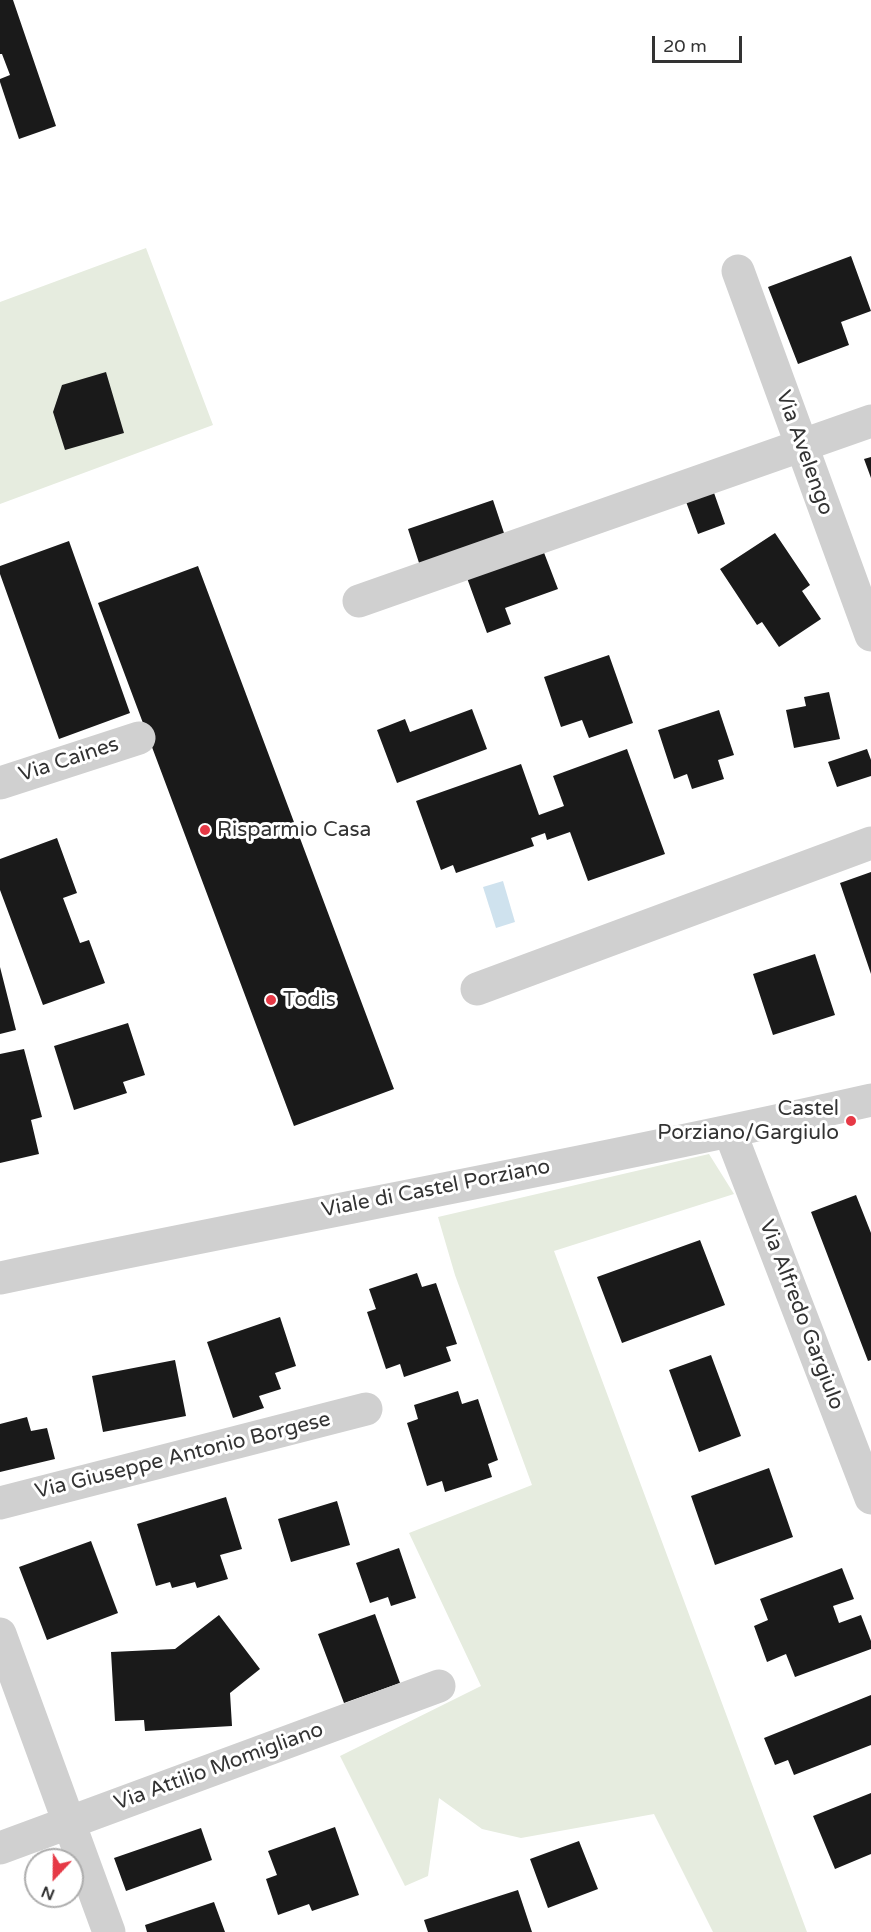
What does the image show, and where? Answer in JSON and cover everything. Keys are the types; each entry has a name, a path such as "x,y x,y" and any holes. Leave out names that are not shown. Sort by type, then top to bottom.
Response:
{"street":[{"name":"Via Avelengo","path":"738,271 871,635"},
{"path":"359,601 871,421"},
{"name":"Via Caines","path":"0,783 138,738"},
{"path":"477,988 871,843"},
{"name":"Viale di Castel Porziano","path":"0,1278 730,1132 871,1100"},
{"name":"Via Alfredo Gargiulo","path":"730,1132 871,1498"},
{"name":"Via Giuseppe Antonio Borgese","path":"0,1503 366,1409"},
{"path":"0,1634 109,1932"},
{"name":"Via Attilio Momigliano","path":"0,1848 439,1686"}],"shaded area":[{"path":"146,248 213,425 0,504 0,302"},
{"path":"709,1154 734,1194 554,1251 807,1932 713,1932 654,1814 521,1838 482,1829 439,1798 428,1876 405,1886 340,1756 481,1686 409,1533 532,1485 455,1275 438,1217"}],"water":[{"path":"503,881 515,922 496,928 483,887"}],"building":[{"path":"0,0 13,0 56,126 19,139 0,82 0,79 10,75 2,54 0,54"},
{"path":"851,256 871,311 841,322 849,345 798,364 768,287"},
{"path":"106,372 124,433 65,450 53,412 62,385"},
{"path":"871,457 871,478 864,459"},
{"path":"713,490 725,524 698,534 685,499"},
{"path":"493,500 506,539 421,569 408,529"},
{"path":"775,533 810,585 802,591 821,619 779,647 762,622 757,625 720,569"},
{"path":"69,541 130,713 59,739 0,574 0,566"},
{"path":"543,550 558,589 505,608 511,624 487,633 467,578"},
{"path":"198,566 394,1089 294,1126 98,603"},
{"path":"609,655 633,723 589,738 582,720 561,727 544,677"},
{"path":"829,692 840,739 794,748 786,710 806,706 804,697"},
{"path":"472,709 487,749 397,783 377,730 405,719 410,732"},
{"path":"719,710 734,755 718,760 724,779 692,789 687,774 674,779 658,730"},
{"path":"627,749 665,854 588,881 570,832 547,840 545,833 531,838 534,846 456,873 453,865 441,870 416,801 521,764 539,815 564,806 553,776"},
{"path":"867,749 871,760 871,776 837,787 828,762"},
{"path":"57,838 77,893 63,898 80,943 89,940 105,983 43,1005 0,890 0,859"},
{"path":"871,872 871,974 840,883"},
{"path":"815,954 835,1015 773,1035 753,974"},
{"path":"0,967 16,1030 0,1034"},
{"path":"128,1023 145,1075 123,1082 127,1093 74,1110 54,1046"},
{"path":"24,1049 42,1117 31,1120 39,1154 0,1163 0,1054"},
{"path":"856,1195 871,1233 871,1360 868,1361 811,1212"},
{"path":"700,1240 725,1305 622,1343 597,1277"},
{"path":"417,1273 422,1287 436,1283 457,1344 446,1347 451,1361 404,1377 400,1364 386,1369 367,1312 376,1309 369,1289"},
{"path":"280,1317 296,1366 275,1373 281,1389 259,1396 264,1408 233,1418 207,1342"},
{"path":"711,1355 741,1436 699,1452 669,1370"},
{"path":"175,1360 186,1416 103,1432 92,1376"},
{"path":"458,1391 462,1404 478,1399 498,1460 488,1464 492,1477 445,1492 442,1481 427,1486 407,1423 418,1419 414,1405"},
{"path":"27,1417 31,1431 47,1428 55,1459 0,1472 0,1424"},
{"path":"769,1468 793,1537 715,1565 691,1496"},
{"path":"226,1497 242,1549 220,1555 228,1579 197,1588 195,1582 172,1588 170,1582 156,1586 137,1524"},
{"path":"337,1501 350,1545 291,1562 278,1519"},
{"path":"91,1541 118,1613 47,1640 19,1567"},
{"path":"399,1548 416,1598 391,1606 388,1597 370,1603 356,1563"},
{"path":"842,1568 854,1599 833,1606 839,1623 861,1615 871,1641 871,1649 795,1677 786,1654 767,1662 754,1626 768,1620 760,1599"},
{"path":"375,1614 400,1683 344,1703 318,1634"},
{"path":"219,1615 260,1669 230,1693 232,1726 145,1731 144,1720 115,1721 111,1652 175,1649"},
{"path":"871,1695 871,1745 794,1775 788,1760 775,1765 764,1738"},
{"path":"871,1793 871,1854 835,1869 813,1816"},
{"path":"335,1827 359,1895 312,1911 309,1904 278,1915 266,1879 277,1875 268,1851"},
{"path":"201,1828 212,1860 126,1891 114,1858"},
{"path":"579,1841 598,1889 548,1908 530,1859"},
{"path":"518,1890 532,1932 428,1932 424,1920"},
{"path":"214,1902 225,1932 147,1932 145,1925"}],"place":[{"name":"Risparmio Casa","path":"205,830"},
{"name":"Todis","path":"271,1000"},
{"name":"Castel Porziano/Gargiulo","path":"851,1121"}]}
